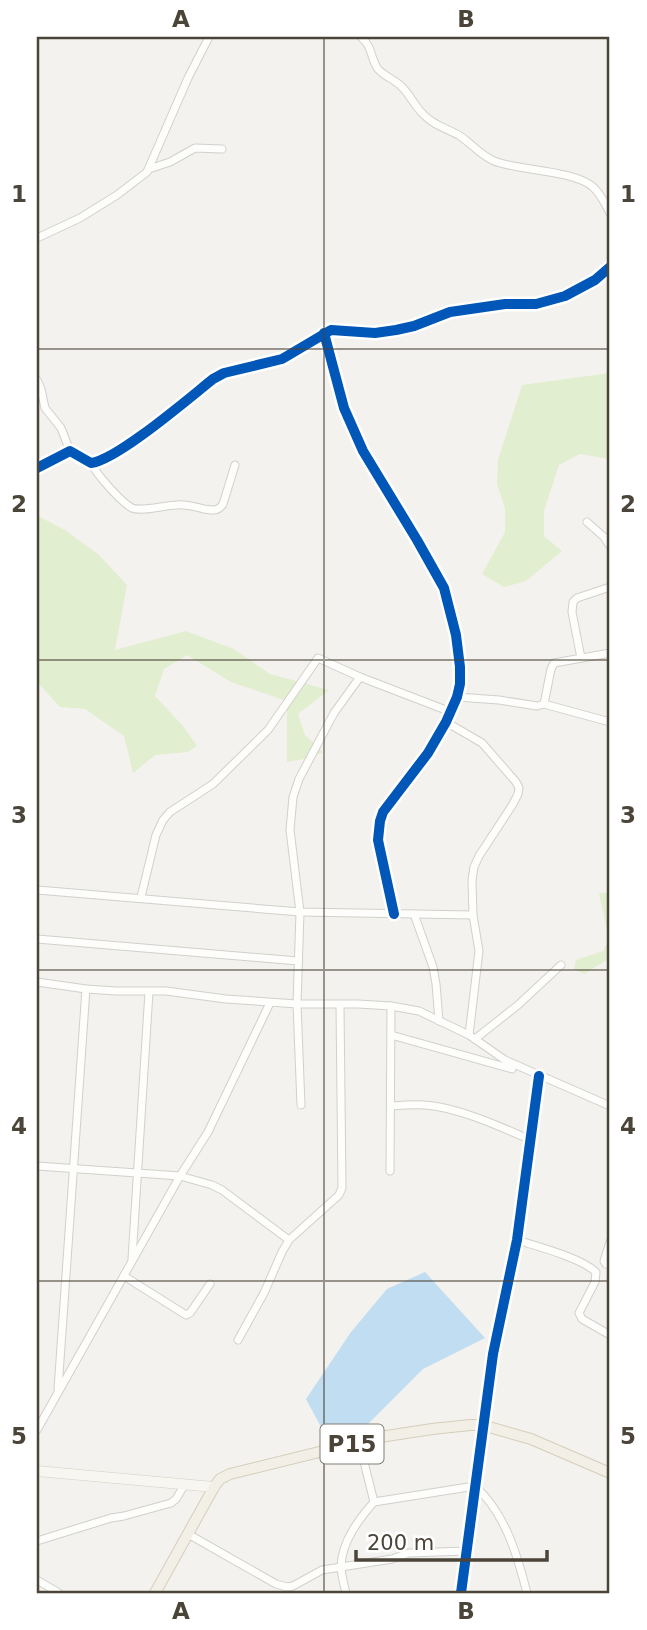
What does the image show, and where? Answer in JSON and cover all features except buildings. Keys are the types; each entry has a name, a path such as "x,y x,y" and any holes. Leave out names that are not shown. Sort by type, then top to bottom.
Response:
{"main road":[{"name":"P15","path":"155,1593 214,1488 220,1479 230,1474 404,1432 470,1425 531,1440 610,1473"}],"street":[{"path":"149,169 188,78 209,37"},
{"path":"361,37 370,46 377,69 403,88 433,124 458,135 479,153 495,161 590,184 598,191 610,213"},
{"path":"37,238 80,218 117,195 149,169 170,162 195,148 222,149"},
{"path":"37,380 45,408 61,428 70,451 91,463 98,463 127,445 213,379 224,373 282,359 324,333 335,329 375,333 414,326 450,312 549,301 578,290 610,267"},
{"path":"324,333 344,408 363,451 444,588 456,635 460,667 457,697 446,722 428,753 383,812 380,821 378,840 394,914"},
{"path":"37,468 70,451"},
{"path":"91,463 96,473 132,508 142,509 179,505 217,510 223,504 235,465"},
{"path":"587,522 610,546"},
{"path":"581,659 572,612 573,602 577,598 610,587"},
{"path":"544,704 554,663 610,653"},
{"path":"141,897 156,835 163,820 170,812 213,784 268,730 318,658 451,712"},
{"path":"301,1105 297,1004 300,912 290,830 293,797 299,779 334,713 360,677"},
{"path":"457,697 537,706 544,704 610,722"},
{"path":"446,722 482,743 519,788 513,804 474,867 472,915 479,951 472,1037"},
{"path":"37,890 300,912 472,915"},
{"path":"414,914 433,967 439,1021"},
{"path":"37,939 298,961"},
{"path":"472,1037 518,1005 561,965"},
{"path":"37,982 86,989 166,991 270,1003 390,1006 419,1011 472,1037 505,1060 610,1106"},
{"path":"57,1393 86,989"},
{"path":"131,1264 149,992"},
{"path":"37,1430 180,1176 208,1132 270,1003"},
{"path":"238,1340 289,1240 339,1195 342,1188 340,1005"},
{"path":"390,1006 390,1171"},
{"path":"391,1035 512,1069"},
{"path":"461,1593 482,1426 496,1336 517,1240 539,1076"},
{"path":"391,1106 437,1106 494,1124 531,1140"},
{"path":"37,1166 180,1176 212,1185 289,1240"},
{"path":"517,1240 594,1269 595,1282 579,1314 582,1319 610,1335"},
{"path":"610,1242 604,1259 606,1264 610,1265"},
{"path":"124,1276 186,1315 210,1284"},
{"path":"359,1442 374,1502"},
{"path":"37,1471 214,1488"},
{"path":"37,1541 170,1503 176,1500 185,1484"},
{"path":"346,1593 341,1566 347,1541 374,1502 475,1486"},
{"path":"475,1486 489,1499 500,1516 527,1593"},
{"path":"188,1534 282,1587 293,1586 321,1570 341,1566 392,1559 410,1553 467,1551"},
{"path":"37,1580 59,1593"}],"green space":[{"path":"610,373 610,459 580,454 559,465 544,511 544,536 562,551 526,581 504,587 482,574 505,532 505,508 497,484 498,460 522,385"},
{"path":"38,516 65,530 99,555 127,585 115,650 186,631 234,649 270,674 329,690 298,714 305,735 323,752 310,758 287,762 287,701 231,682 187,655 164,669 155,696 183,726 197,746 188,752 155,755 133,773 124,736 85,709 60,707 37,682"},
{"path":"599,893 610,893 610,958 584,974 574,969 576,960 603,951 609,940"}],"water":[{"path":"425,1272 485,1338 423,1369 365,1427 328,1440 306,1399 351,1332 387,1289"}],"cycle path":[{"path":"37,468 70,451 91,463 103,459 153,427 213,379 224,373 282,359 331,330 375,333 414,326 450,312 505,304 536,304 565,296 595,280 610,267"},
{"path":"324,333 344,408 363,451 444,588 456,635 460,667 457,697 446,722 428,753 383,812 380,821 378,840 394,914"},
{"path":"461,1593 493,1354 517,1240 539,1076"}]}
